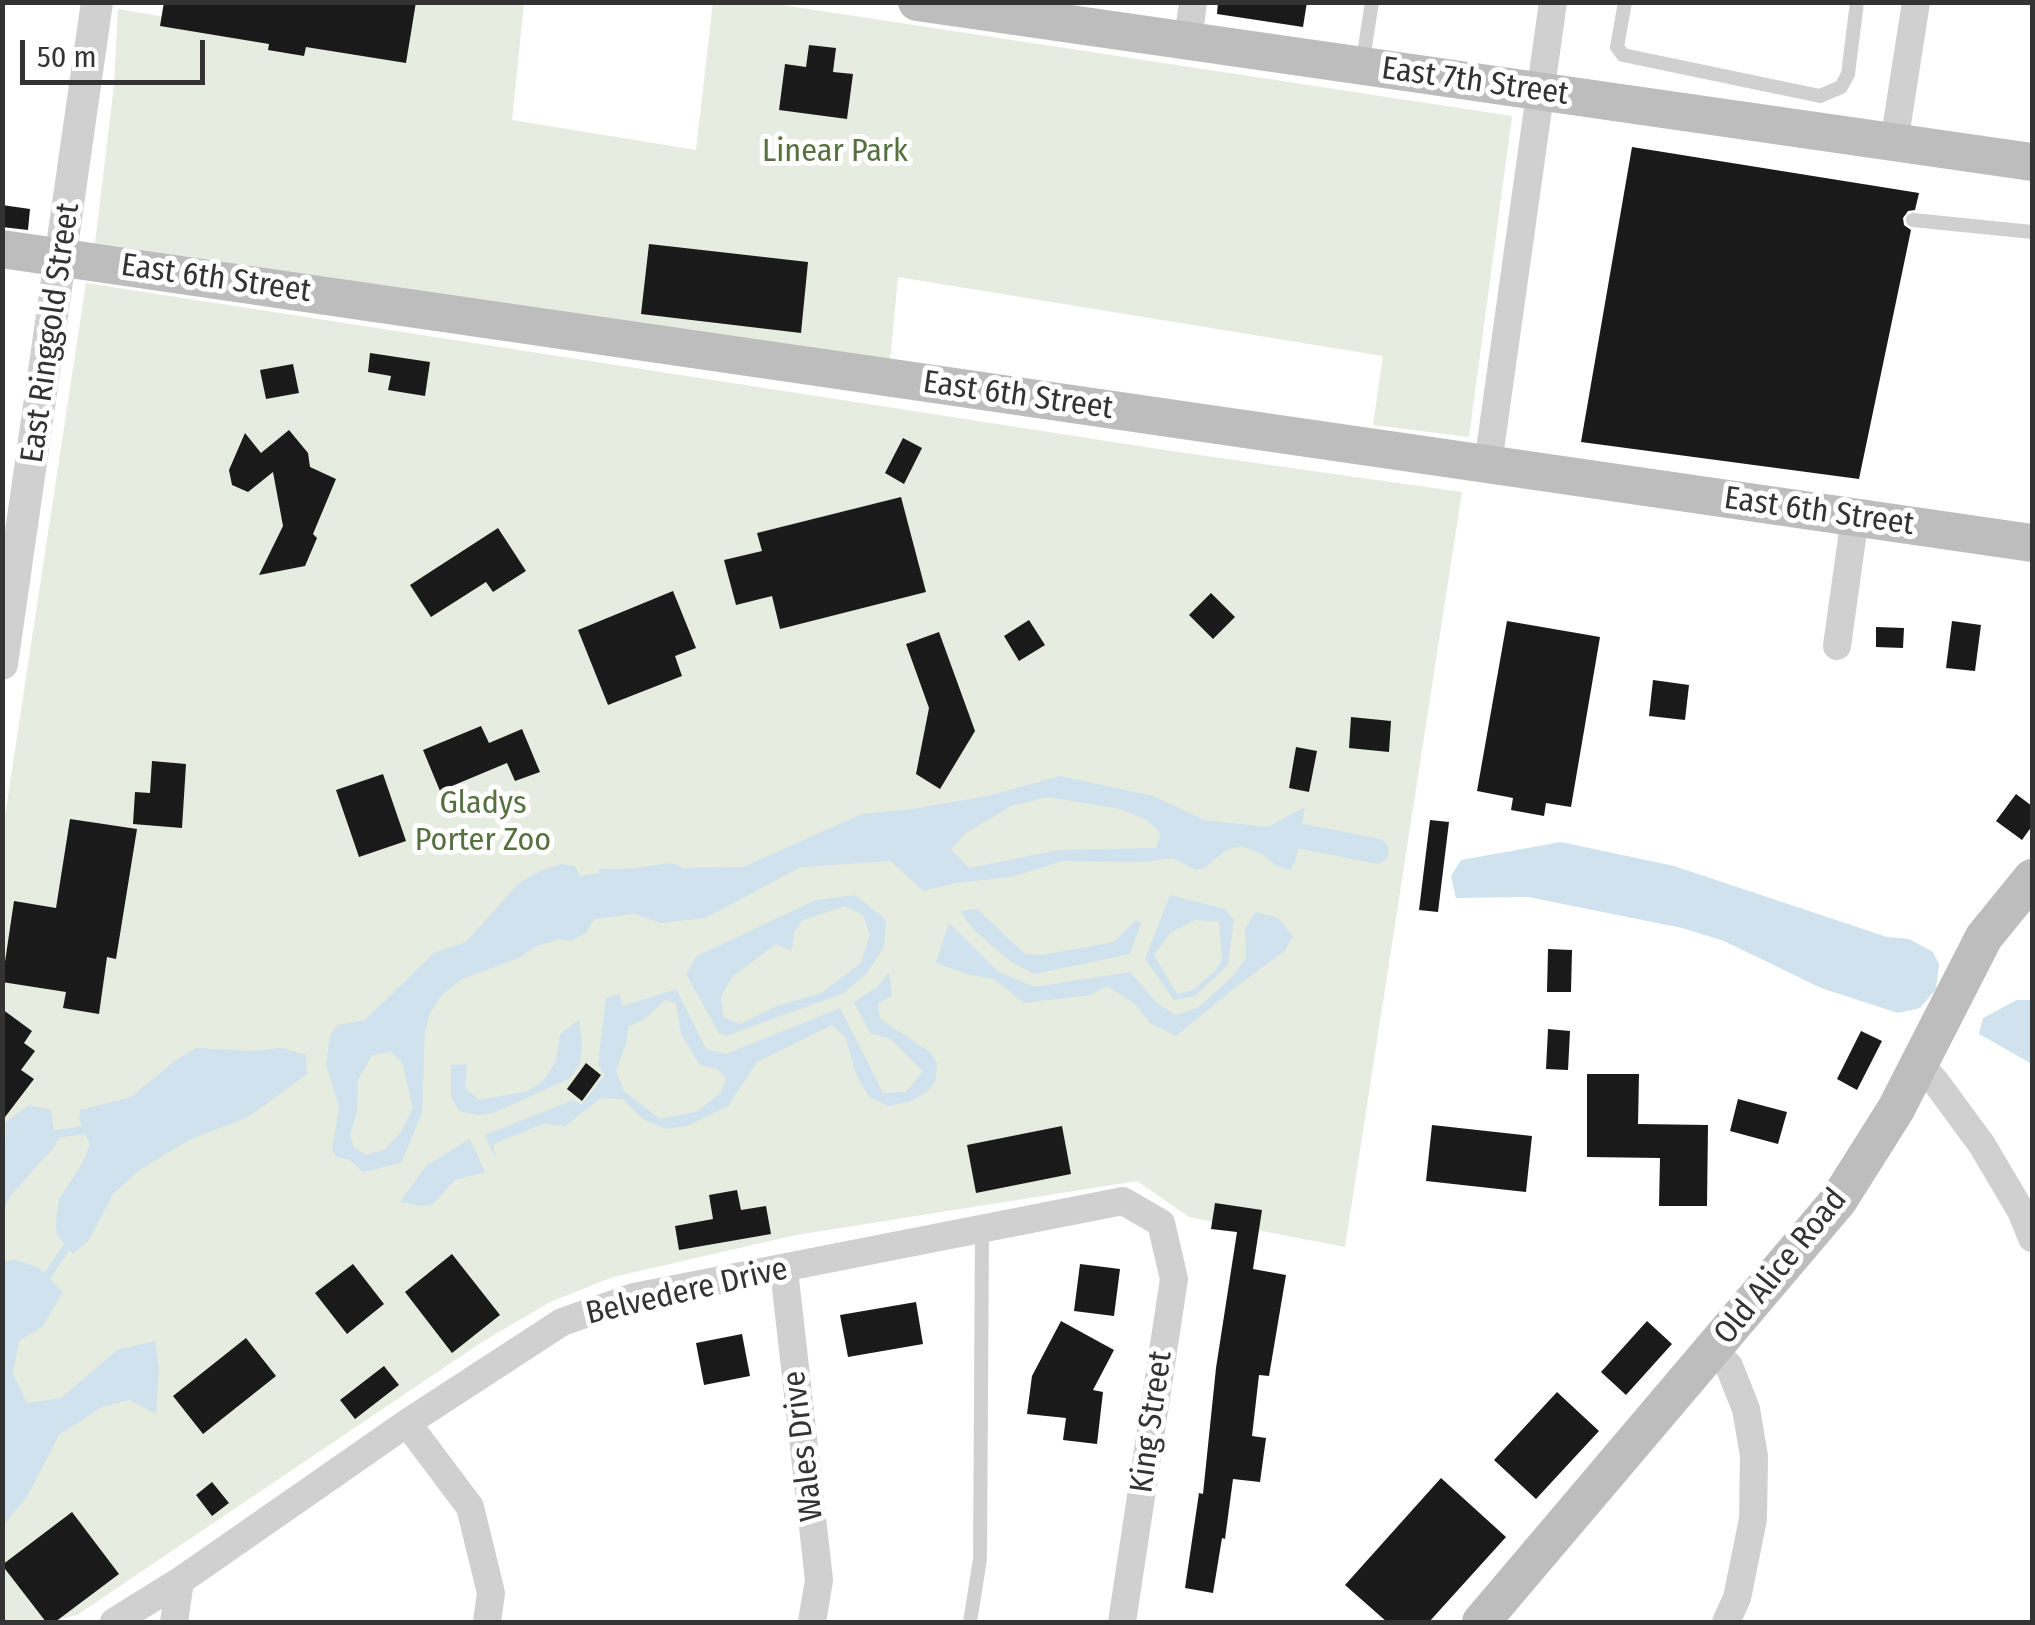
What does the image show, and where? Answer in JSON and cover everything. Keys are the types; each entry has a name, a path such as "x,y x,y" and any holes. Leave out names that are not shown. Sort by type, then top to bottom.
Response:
{"main road":[{"name":"East 7th Street","path":"917,2 2032,162"},
{"name":"East 6th Street","path":"2,250 2032,542"},
{"name":"Old Alice Road","path":"1481,1622 1838,1201 1920,1064 1984,937 2032,878"}],"street":[{"name":"East Ringgold Street","path":"2,664 97,2"},
{"path":"1188,42 1193,2"},
{"path":"1488,464 1553,2"},
{"path":"1894,142 1916,2"},
{"path":"1836,646 1855,517"},
{"path":"1920,1064 1982,1145 2021,1211 2032,1238"},
{"name":"Belvedere Drive","path":"114,1622 180,1582 407,1423 562,1322 634,1297 1123,1201 1161,1222"},
{"name":"King Street","path":"1122,1622 1174,1279 1161,1222"},
{"name":"Wales Drive","path":"784,1270 820,1580 812,1622"},
{"path":"1714,1350 1729,1366 1746,1409 1754,1456 1753,1519 1736,1598 1726,1622"},
{"path":"407,1423 470,1507 491,1592 488,1622"},
{"path":"174,1622 180,1582"}],"lane":[{"path":"1362,66 1372,2"},
{"path":"1625,2 1617,47 1624,55 1820,96 1841,87 1848,74 1857,2"},
{"path":"1913,220 2032,232"},
{"path":"970,1622 980,1559 982,1230"}],"green space":[{"name":"Linear Park","path":"713,2 769,3 1512,116 1469,437 1373,425 1383,356 898,277 890,361 95,243 114,85 118,9 406,58 413,3 524,3 512,120 696,150"},
{"name":"Gladys Porter Zoo","path":"86,283 1178,452 1462,492 1345,1247 1189,1217 1137,1181 796,1235 613,1277 550,1302 482,1342 77,1615 49,1622 3,1622 3,829"}],"water":[{"path":"1060,776 1153,796 1204,820 1268,827 1305,807 1291,870 1241,846 1226,850 1206,867 1196,870 1173,858 1146,862 1063,861 1011,877 923,891 891,861 801,867 705,918 661,923 608,898 599,869 743,867 862,814 988,796","holes":["1048,797 1120,809 1145,819 1158,830 1156,848 1058,850 969,868 951,849 966,833 1011,806"]},
{"path":"1561,842 1674,866 1887,937 1909,939 1933,952 1939,964 1936,989 1920,1008 1898,1013 1821,988 1724,941 1682,928 1528,897 1456,898 1451,876 1461,860"},
{"path":"562,864 575,866 596,915 587,932 571,941 560,939 537,946 518,958 462,979 441,996 430,1013 425,1032 422,1113 401,1163 363,1172 350,1160 337,1157 332,1150 339,1107 326,1064 330,1035 338,1025 365,1020 434,953 466,942 519,883","holes":["391,1052 402,1062 413,1108 401,1132 385,1149 367,1155 354,1148 350,1135 357,1112 358,1080 372,1055"]},
{"path":"855,895 886,920 884,947 867,973 844,993 726,1036 719,1033 686,974 697,956 816,900","holes":["845,906 863,915 870,935 861,963 821,993 777,1006 740,1024 723,1017 721,997 732,977 776,944 792,951 794,932 803,920"]},
{"path":"1170,895 1225,909 1234,920 1228,965 1195,996 1174,1000 1145,959","holes":["1195,920 1219,922 1222,960 1193,990 1177,994 1154,955 1171,932"]},
{"path":"977,909 1025,954 1042,955 1114,942 1136,920 1141,923 1130,954 1035,974 1010,961 974,930 960,911"},
{"path":"1256,912 1278,918 1293,936 1285,951 1176,1036 1150,1023 1135,1004 1107,986 1090,995 1024,1003 994,979 936,963 949,923 997,971 1034,987 1130,972 1158,1004 1176,1015 1198,1008 1233,976 1246,958 1245,928"},
{"path":"889,973 892,995 878,1004 880,1019 931,1053 937,1063 936,1080 927,1092 909,1102 888,1106 869,1097 856,1074 846,1038 832,1025 757,1062 728,1106 687,1126 666,1129 643,1119 623,1099 601,1098 565,1126 543,1124 498,1142 493,1146 496,1160 485,1135 573,1100 582,1104 605,1075 598,1065 606,998 619,994 623,1006 676,989 706,1049 726,1054 840,1008 883,1093 906,1092 923,1071 891,1039 870,1033 854,1002 876,988","holes":["665,1000 676,1003 681,1034 700,1065 717,1069 726,1078 721,1092 699,1111 660,1119 624,1091 616,1071 628,1027 646,1018"]},
{"path":"2017,1000 2032,1000 2032,1064 1979,1034 1983,1018"},
{"path":"579,1020 580,1064 569,1079 493,1113 459,1111 451,1097 451,1065 467,1064 465,1088 479,1100 528,1091 544,1080 556,1061 560,1034"},
{"path":"197,1048 282,1048 306,1055 307,1074 248,1117 189,1140 138,1171 113,1194 89,1240 73,1254 57,1235 56,1220 59,1199 90,1145 79,1119 80,1110 131,1097"},
{"path":"29,1105 51,1110 56,1145 12,1194 3,1211 6,1122"},
{"path":"470,1139 485,1172 455,1180 433,1204 400,1202 426,1166"},
{"path":"15,1260 39,1268 63,1292 43,1326 19,1341 13,1374 27,1403 61,1398 117,1350 155,1341 159,1369 156,1414 129,1400 102,1407 59,1435 28,1495 3,1526 2,1262"}],"building":[{"path":"164,2 416,2 406,63 306,47 304,56 268,50 269,44 160,26"},
{"path":"1218,2 1307,2 1303,27 1217,14"},
{"path":"809,45 836,48 833,72 853,74 847,119 779,110 785,64 806,67"},
{"path":"1632,147 1919,193 1915,210 1908,211 1903,218 1904,225 1911,230 1859,479 1581,442"},
{"path":"2,205 30,209 28,230 2,227"},
{"path":"649,244 808,262 801,333 641,314"},
{"path":"370,353 430,362 425,396 388,390 391,376 368,372"},
{"path":"293,364 299,393 266,399 260,370"},
{"path":"289,430 308,453 310,467 336,479 313,534 317,538 305,566 259,575 283,526 273,472 248,492 232,485 229,470 245,433 261,453"},
{"path":"903,438 922,448 904,484 885,473"},
{"path":"901,497 926,592 780,629 772,596 736,605 724,560 762,551 757,533"},
{"path":"498,528 526,571 493,592 486,582 431,617 410,585"},
{"path":"673,591 696,648 675,656 682,676 608,705 578,630"},
{"path":"1211,593 1235,617 1213,639 1189,615"},
{"path":"1029,620 1045,645 1019,661 1004,636"},
{"path":"1507,621 1600,637 1571,807 1546,803 1544,816 1511,810 1513,798 1477,791"},
{"path":"1952,621 1981,625 1975,671 1946,668"},
{"path":"1876,627 1904,628 1903,648 1876,647"},
{"path":"939,632 975,731 940,789 916,774 929,708 906,644"},
{"path":"1653,680 1689,685 1685,720 1649,716"},
{"path":"1351,717 1391,721 1389,752 1349,748"},
{"path":"481,726 489,743 522,729 540,772 515,781 507,763 440,791 423,750"},
{"path":"1296,747 1317,751 1309,792 1289,788"},
{"path":"152,761 186,764 182,828 133,824 135,792 150,793"},
{"path":"383,774 406,841 359,857 336,790"},
{"path":"2016,794 2032,806 2032,826 2022,840 1996,821"},
{"path":"70,819 137,829 116,959 107,957 99,1014 63,1008 66,992 2,982 14,901 56,908"},
{"path":"1430,820 1449,822 1438,912 1419,910"},
{"path":"1548,949 1572,950 1571,992 1547,992"},
{"path":"2,1009 32,1031 24,1043 35,1051 21,1070 34,1079 2,1121"},
{"path":"1548,1029 1570,1031 1568,1070 1546,1069"},
{"path":"1861,1031 1882,1041 1857,1090 1837,1079"},
{"path":"586,1063 601,1075 582,1101 567,1089"},
{"path":"1587,1074 1639,1074 1638,1124 1708,1125 1707,1206 1659,1206 1660,1158 1587,1157"},
{"path":"1738,1099 1787,1112 1778,1144 1730,1131"},
{"path":"1432,1125 1532,1136 1526,1192 1426,1181"},
{"path":"1062,1126 1071,1174 976,1193 967,1145"},
{"path":"737,1190 741,1210 766,1206 771,1234 679,1250 675,1226 713,1219 709,1195"},
{"path":"1215,1203 1262,1210 1253,1269 1286,1275 1269,1376 1259,1375 1252,1436 1266,1438 1260,1482 1233,1479 1213,1593 1185,1588 1199,1493 1203,1494 1216,1368 1237,1232 1211,1229"},
{"path":"452,1254 500,1315 452,1353 405,1292"},
{"path":"353,1264 384,1304 347,1334 315,1293"},
{"path":"1080,1264 1120,1269 1114,1316 1074,1311"},
{"path":"916,1302 923,1344 848,1357 840,1315"},
{"path":"1061,1321 1114,1350 1093,1390 1103,1392 1097,1444 1063,1440 1066,1418 1027,1414 1032,1376"},
{"path":"1647,1321 1672,1344 1626,1395 1601,1372"},
{"path":"742,1334 750,1376 704,1385 696,1343"},
{"path":"246,1338 276,1376 203,1434 173,1396"},
{"path":"384,1366 399,1385 355,1419 340,1400"},
{"path":"1557,1392 1599,1431 1536,1499 1494,1460"},
{"path":"1441,1478 1506,1537 1429,1622 1387,1622 1345,1585"},
{"path":"212,1482 229,1503 212,1516 196,1495"},
{"path":"72,1512 119,1574 55,1622 46,1622 2,1565"}],"waterway":[{"path":"1300,836 1376,851"},
{"path":"533,920 590,897 669,886"},
{"path":"53,1139 57,1134 92,1132"},
{"path":"47,1276 66,1248"}]}
